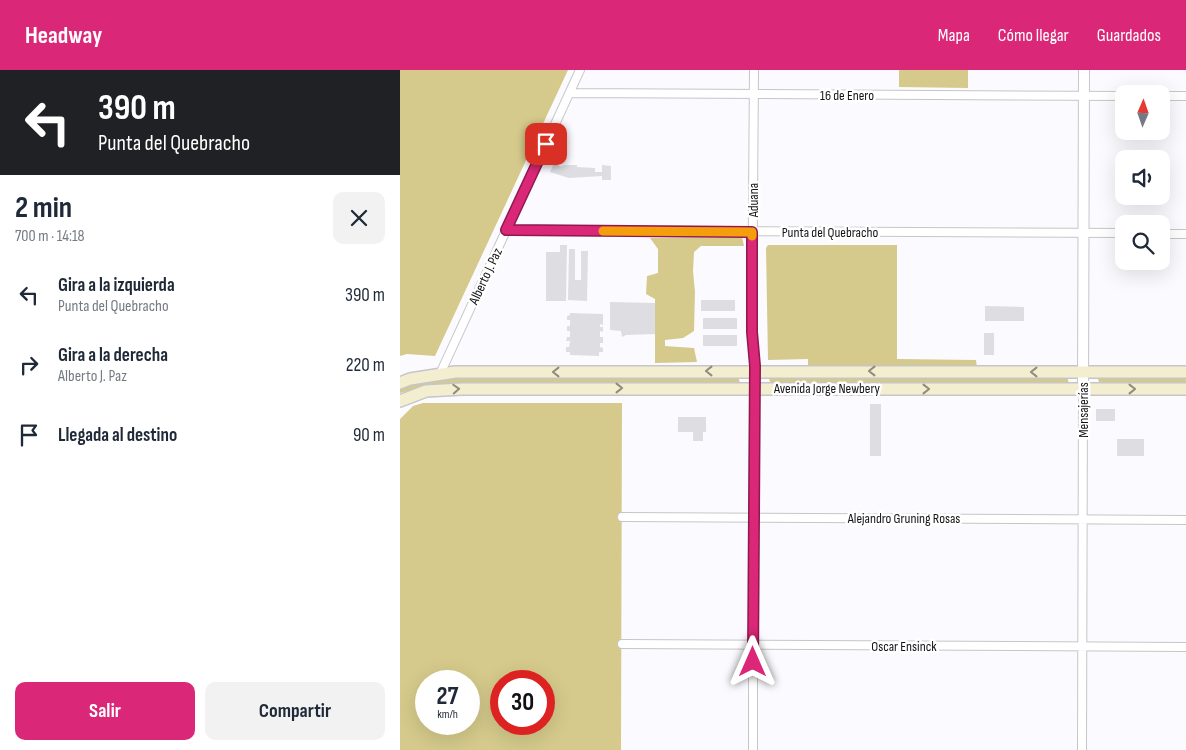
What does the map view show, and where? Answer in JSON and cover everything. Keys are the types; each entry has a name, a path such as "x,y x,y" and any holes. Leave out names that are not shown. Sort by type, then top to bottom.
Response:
{"main road":[{"name":"Avenida Jorge Newbery","path":"400,383 410,379 455,372 1186,372"},
{"name":"Avenida Jorge Newbery","path":"404,398 426,391 462,389 1186,389"}],"street":[{"name":"Alberto J. Paz","path":"440,374 580,70"},
{"name":"Aduana","path":"753,750 755,371 752,332 752,232 754,70"},
{"name":"Mensajerías","path":"1082,750 1084,70"},
{"name":"16 de Enero","path":"570,93 1115,96"},
{"path":"1170,96 1186,96"},
{"name":"Punta del Quebracho","path":"506,230 1115,234"},
{"path":"1170,234 1186,234"},
{"name":"Alejandro Gruning Rosas","path":"622,517 1186,520"},
{"name":"Oscar Ensinck","path":"622,644 1186,647"}],"shaded area":[{"path":"400,70 568,70 435,356 407,354 400,356"},
{"path":"899,70 968,70 968,88 899,87"},
{"path":"742,237 744,246 701,246 694,252 694,331 683,338 665,340 665,346 694,348 697,362 655,363 655,299 646,294 647,276 658,273 658,249 650,238"},
{"path":"768,245 897,245 897,359 976,360 977,368 808,368 808,359 768,360 766,248"},
{"path":"459,375 738,376 740,383 452,383 427,386 400,393 400,387 406,385"},
{"path":"772,377 1067,377 1069,383 771,384 769,379"},
{"path":"1099,377 1186,377 1186,385 1100,385"},
{"path":"423,403 622,403 621,750 400,750 400,419 413,406"}],"building":[{"path":"554,163 561,167 577,165 577,167 595,168 595,172 602,172 602,165 611,166 611,180 602,180 602,176 569,178 550,172"},
{"path":"560,245 567,245 566,301 546,301 546,252 560,252"},
{"path":"569,249 575,249 575,280 581,280 581,251 588,251 587,301 568,300"},
{"path":"701,300 735,300 735,311 701,311"},
{"path":"610,302 655,303 655,334 626,335 622,337 621,331 610,330"},
{"path":"985,306 1024,307 1024,321 985,321"},
{"path":"570,313 603,314 603,325 600,324 600,327 603,327 603,332 600,331 600,337 603,337 603,343 600,343 600,347 603,348 603,352 599,352 599,356 570,355 570,352 566,352 566,347 569,347 570,341 566,341 567,337 570,337 570,331 567,331 567,326 570,326 570,320 567,320 567,316"},
{"path":"703,318 737,318 737,329 703,329"},
{"path":"984,333 994,333 994,355 984,355"},
{"path":"703,335 737,335 737,346 703,346"},
{"path":"870,404 881,404 881,456 870,456"},
{"path":"1096,409 1115,409 1115,421 1096,421"},
{"path":"678,417 706,417 706,432 703,432 703,441 693,441 693,432 678,432"},
{"path":"1117,439 1144,439 1144,456 1117,456"}],"slow traffic":[{"path":"603,231 752,232 752,236"}],"route":[{"path":"546,144 506,230 752,232 752,332 755,366 753,662"}]}
